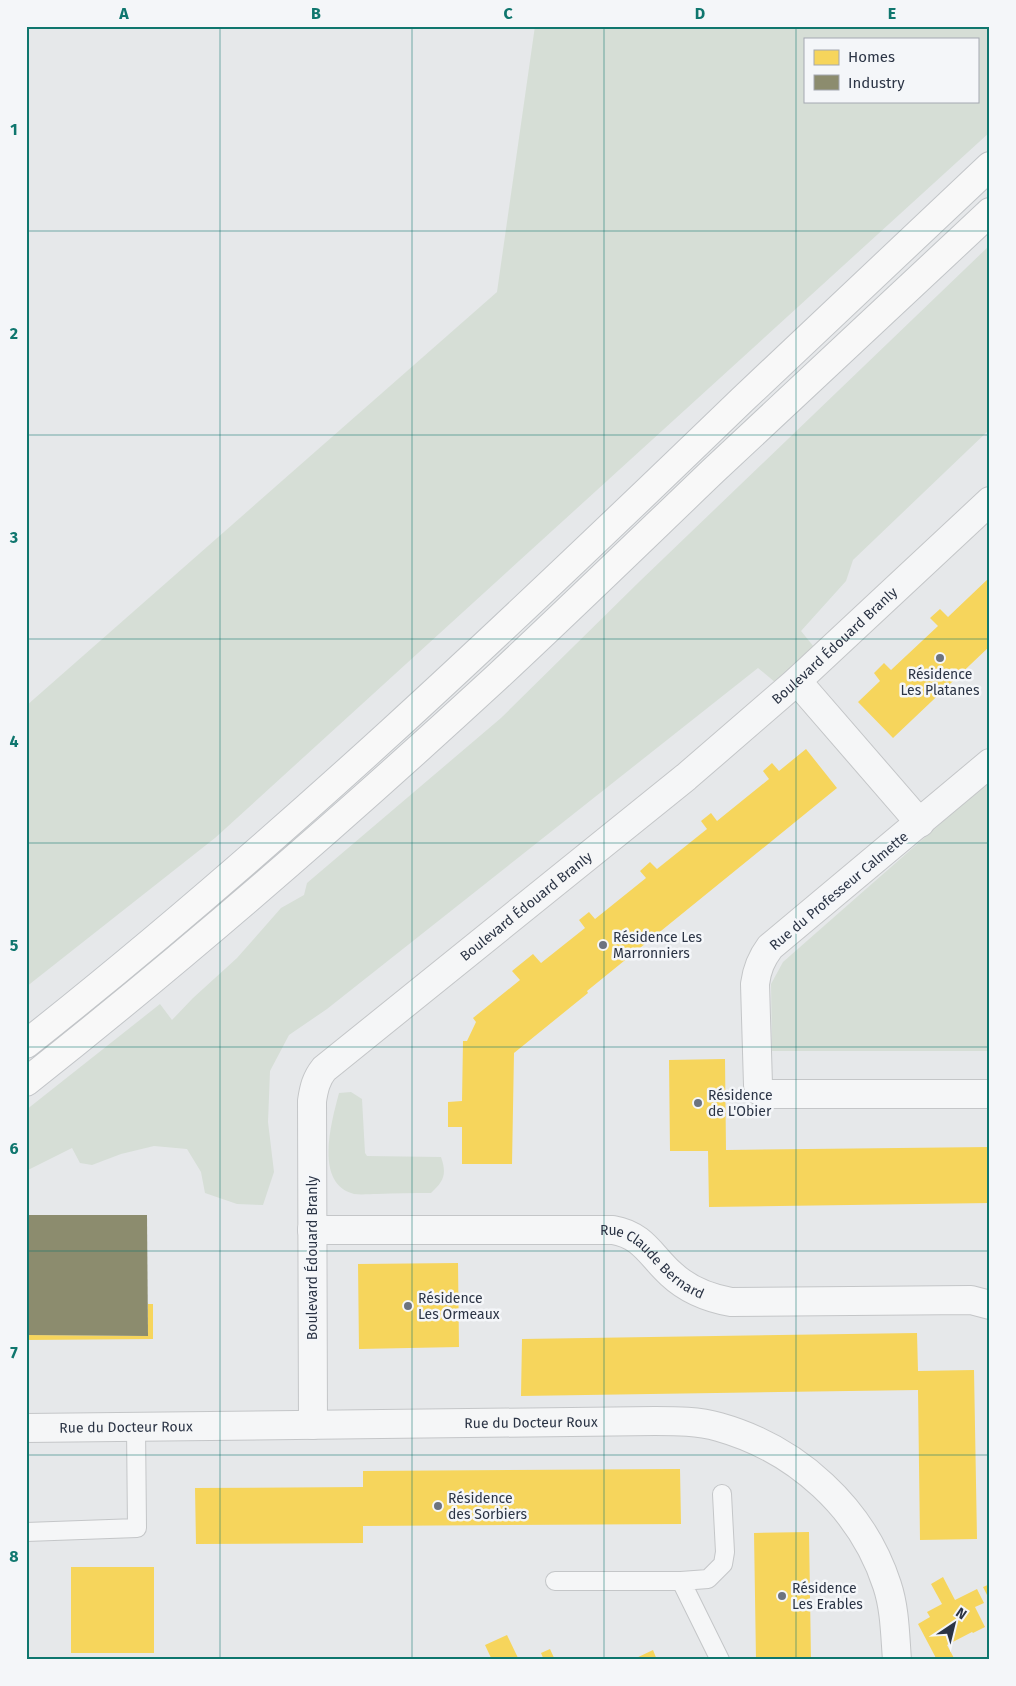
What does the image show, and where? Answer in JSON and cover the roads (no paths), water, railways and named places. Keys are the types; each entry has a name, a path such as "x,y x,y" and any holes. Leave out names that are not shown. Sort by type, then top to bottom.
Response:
{"main road":[{"path":"26,1044 124,965 238,868 439,688 990,166"},
{"path":"26,1082 182,956 317,840 496,678 713,471 990,212"}],"street":[{"name":"Boulevard Édouard Branly","path":"313,1425 312,1101 317,1078 324,1069 686,777 797,681 990,500"},
{"path":"797,681 920,823"},
{"name":"Rue du Professeur Calmette","path":"990,763 770,947 761,958 755,984 758,1085 760,1091 765,1094 990,1094"},
{"name":"Rue Claude Bernard","path":"312,1230 613,1230 626,1232 637,1239 647,1247 672,1275 700,1294 731,1302 971,1300 990,1305"},
{"name":"Rue du Docteur Roux","path":"26,1428 679,1421 719,1427 756,1440 794,1461 830,1490 870,1545 879,1563 892,1603 897,1660"}],"lane":[{"path":"26,1532 137,1528 136,1427"},
{"path":"555,1581 681,1581 708,1579 723,1564 725,1552 722,1494"},
{"path":"681,1581 720,1660"}],"place":[{"name":"Résidence Les Platanes","path":"940,658"},
{"name":"Résidence Les Marronniers","path":"603,945"},
{"name":"Résidence de L'Obier","path":"698,1103"},
{"name":"Résidence Les Ormeaux","path":"408,1306"},
{"name":"Résidence des Sorbiers","path":"438,1506"},
{"name":"Résidence Les Erables","path":"782,1596"}]}
